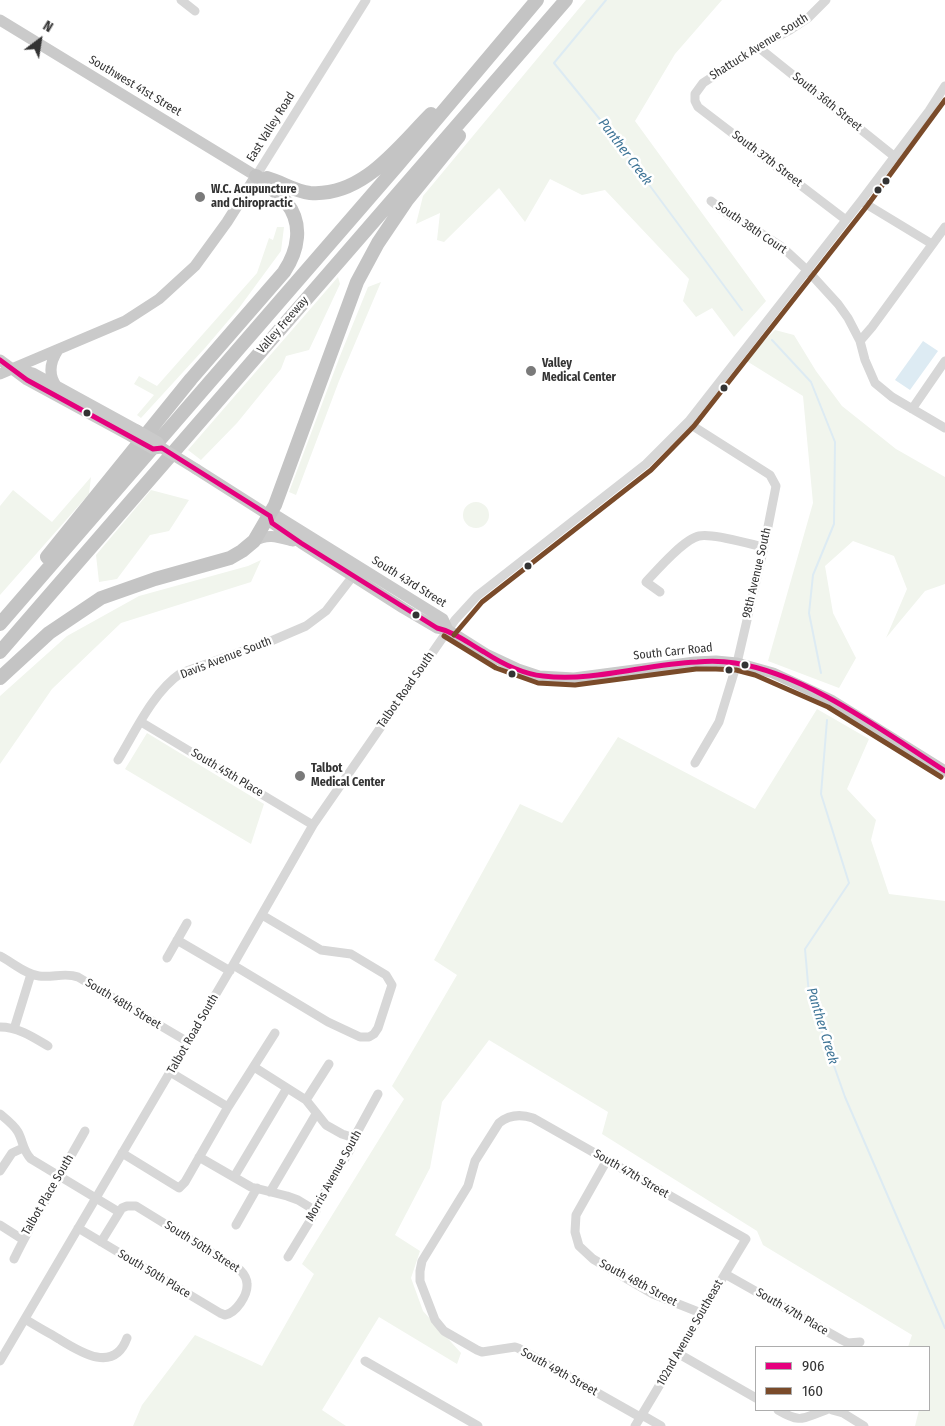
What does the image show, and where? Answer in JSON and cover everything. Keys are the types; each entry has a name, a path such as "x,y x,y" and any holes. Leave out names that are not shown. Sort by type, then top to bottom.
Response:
{"highway":[{"path":"0,644 558,0"},
{"name":"Valley Freeway","path":"0,652 566,0"},
{"path":"256,176 310,193 340,190 359,181 378,167 442,102 514,19 537,1"},
{"name":"Valley Freeway","path":"0,624 397,166 537,1"},
{"path":"0,678 49,633 101,598 155,579 230,558 254,541 270,516 345,312 367,261 408,200 517,66 524,48"},
{"path":"0,612 51,553 191,379 290,264 298,240 298,230 294,217 287,202 256,176"}],"main road":[{"name":"Southwest 41st Street","path":"0,20 256,176"},
{"name":"East Valley Road","path":"0,374 124,321 172,289 195,266 209,248 228,222 256,176"},
{"path":"57,387 52,378 51,366 58,350"},
{"path":"0,360 13,368"},
{"name":"South 43rd Street","path":"13,368 33,373 135,433"},
{"name":"South 43rd Street","path":"13,368 27,380 135,433 158,442 162,448 270,516 277,516 443,619 448,630"},
{"name":"South 43rd Street","path":"270,516 272,523 301,544 436,628 448,630"},
{"path":"254,541 263,536 275,536 301,544"},
{"name":"South Carr Road","path":"448,630 499,661 549,677 574,678 695,662 716,661 737,663 773,673 831,700 945,771"}],"street":[{"path":"181,0 195,11"},
{"name":"East Valley Road","path":"256,176 366,0"},
{"name":"Shattuck Avenue South","path":"695,94 702,82 796,26 808,18 826,0"},
{"name":"South 36th Street","path":"758,47 895,157"},
{"name":"Talbot Road South","path":"0,1361 314,825 448,630 476,596 646,464 688,420 895,157 945,86"},
{"name":"South 37th Street","path":"695,94 695,101 698,107 846,220"},
{"name":"South 38th Court","path":"712,200 729,214 782,247 807,270 838,304 860,341 865,360 875,383 892,397 945,428"},
{"path":"861,201 932,244"},
{"path":"860,341 945,227"},
{"path":"912,409 945,361"},
{"name":"98th Avenue South","path":"688,420 696,428 770,475 776,486 737,663 719,722 695,763"},
{"path":"660,592 646,582 658,568 688,541 698,536 707,535 764,547"},
{"name":"Davis Avenue South","path":"118,760 160,692 173,678 181,673 271,641 306,626 326,611 353,576"},
{"name":"South 45th Place","path":"141,722 314,825"},
{"path":"177,940 328,1022 360,1037 369,1037 374,1034 378,1028 392,985 386,976 351,954 321,950 262,915"},
{"path":"167,958 187,923"},
{"name":"South 48th Street","path":"0,956 31,974 39,976 67,974 78,977 188,1042"},
{"path":"14,1029 31,974"},
{"path":"0,1027 14,1029 48,1046"},
{"path":"122,1153 179,1188 185,1182 228,1107 275,1033"},
{"path":"306,1100 329,1064"},
{"path":"254,1067 306,1100 326,1125 354,1138"},
{"path":"170,1072 228,1107"},
{"path":"234,1176 287,1088"},
{"name":"Morris Avenue South","path":"288,1257 350,1150 354,1138 372,1109 378,1094"},
{"path":"0,1114 19,1133 23,1148 31,1159 118,1212 101,1242"},
{"path":"270,1192 316,1114"},
{"name":"South 47th Street","path":"420,1281 422,1261 468,1186 475,1162 499,1123 504,1119 515,1116 526,1115 533,1118 746,1239"},
{"name":"Talbot Place South","path":"14,1259 22,1239 60,1177 84,1131"},
{"path":"0,1171 12,1153 23,1148"},
{"path":"199,1157 257,1188 298,1200 316,1211"},
{"name":"South 48th Street","path":"607,1160 576,1214 574,1232 579,1246 593,1259 653,1294 701,1313"},
{"path":"236,1225 257,1188"},
{"name":"South 50th Street","path":"118,1212 127,1206 136,1206 240,1270 246,1279 247,1290 235,1311 230,1314"},
{"path":"0,1225 22,1239"},
{"name":"South 50th Place","path":"78,1228 225,1316 230,1314"},
{"name":"102nd Avenue Southeast","path":"635,1426 746,1239"},
{"name":"South 47th Place","path":"725,1274 842,1340 848,1343 860,1342"},
{"name":"South 49th Street","path":"420,1281 435,1320 444,1330 477,1350 482,1352 518,1348 661,1426"},
{"path":"25,1319 81,1352 97,1358 105,1358 118,1353 127,1338"},
{"path":"678,1354 755,1397"},
{"path":"365,1361 478,1426"},
{"path":"780,1411 797,1419 823,1411"},
{"path":"836,1411 844,1413 864,1426"}],"shaded area":[{"path":"586,0 722,0 675,54 635,121 766,301 734,337 712,308 696,317 683,301 689,279 605,190 582,195 550,179 525,222 499,188 444,242 437,240 440,213 416,224 423,196"},
{"path":"277,227 284,227 281,251 239,308 141,418 137,415 154,395 134,384 139,376 157,386 257,273 269,238 273,240"},
{"path":"338,277 340,284 309,350 286,356 281,369 237,423 201,460 188,450"},
{"path":"381,282 339,381 296,495 289,492 340,356 368,287"},
{"path":"775,330 794,335 816,371 842,406 896,449 945,477 945,584 925,591 886,638 907,589 894,556 853,541 825,566 833,613 856,658 839,688 768,661 813,503 803,396 745,360"},
{"path":"923,341 938,351 910,390 895,380"},
{"path":"91,477 89,494 0,595 0,506 13,490 52,522"},
{"path":"151,490 189,500 169,531 150,535 117,579 99,582 96,555"},
{"path":"476,502 485,506 489,515 485,524 476,528 467,524 463,515 467,506"},
{"path":"261,560 251,582 121,623 52,689 0,764 0,696 67,636 139,596 248,566"},
{"path":"817,709 869,739 847,789 876,820 871,840 889,894 945,901 945,1426 915,1426 919,1411 930,1411 930,1346 908,1346 912,1335 763,1245 757,1231 602,1134 608,1112 489,1040 442,1102 430,1168 395,1235 420,1251 411,1278 423,1311 461,1353 457,1364 379,1317 322,1410 346,1426 133,1426 142,1405 195,1335 262,1366 314,1274 302,1264 404,1099 392,1086 457,975 434,960 520,804 562,823 618,737 755,809"},
{"path":"147,733 264,804 251,844 125,769"}],"waterway":[{"name":"Panther Creek","path":"606,0 554,63 607,128 742,310"},
{"name":"Panther Creek","path":"772,340 811,382 835,442 834,524 813,575 809,613 821,673"},
{"name":"Panther Creek","path":"827,720 821,794 849,883 805,949 809,995 845,1097 945,1328"}],"transit line":[{"name":"160","path":"454,635 482,602 651,470 694,426 867,206 945,100"},
{"name":"906","path":"0,360 27,380 153,449 162,448 270,516 272,523 301,543 437,628 456,635 512,667 535,675 562,677 601,675 678,663 706,661 735,663 762,669 790,679 844,706 945,771"},
{"name":"160","path":"444,636 496,668 538,683 575,685 696,669 736,670 755,675 828,707 941,777"}],"place":[{"name":"W.C. Acupuncture and Chiropractic","path":"200,197"},
{"name":"Valley Medical Center","path":"531,371"},
{"name":"Talbot Medical Center","path":"300,776"}]}
